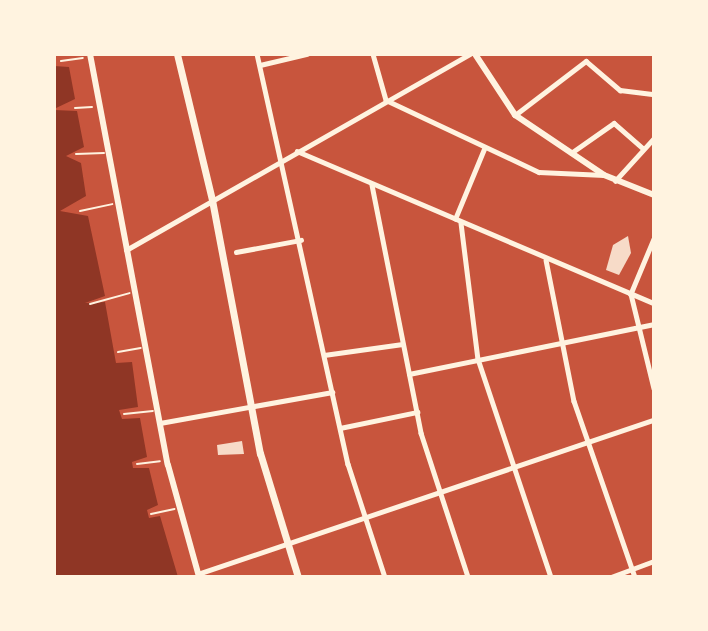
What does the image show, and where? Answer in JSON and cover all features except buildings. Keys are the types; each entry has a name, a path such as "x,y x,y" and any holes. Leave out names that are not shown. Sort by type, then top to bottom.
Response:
{"main road":[{"path":"177,54 212,200 251,406 286,545 298,577"},
{"path":"475,54 515,115 604,176 654,195"},
{"path":"91,56 125,250 167,460 178,508 199,576"}],"street":[{"path":"257,54 285,157 340,428 385,577"},
{"path":"260,65 307,54"},
{"path":"373,54 386,100 484,149 546,174 604,176"},
{"path":"125,250 296,150 470,54"},
{"path":"515,115 586,61 620,90 654,94"},
{"path":"570,154 614,123 642,146"},
{"path":"615,182 642,146 654,138"},
{"path":"454,219 484,149"},
{"path":"296,150 546,260 654,303"},
{"path":"372,185 416,412 439,494 468,577"},
{"path":"460,222 478,359 511,469 551,577"},
{"path":"654,239 631,295 654,388"},
{"path":"236,252 301,240"},
{"path":"546,260 560,340 589,443 635,577"},
{"path":"409,374 560,340 654,324"},
{"path":"324,355 402,344"},
{"path":"160,423 332,392"},
{"path":"340,428 416,412"},
{"path":"199,576 654,420"},
{"path":"611,577 654,561"}],"path":[{"path":"61,61 91,56"},
{"path":"75,108 100,106"},
{"path":"76,154 108,153"},
{"path":"80,211 117,203"},
{"path":"90,304 134,292"},
{"path":"118,352 145,347"},
{"path":"124,414 157,411"},
{"path":"137,464 167,460"},
{"path":"151,514 178,508"}],"shaded area":[{"path":"54,66 69,67 75,99 54,109"},
{"path":"54,110 77,111 84,147 66,156 81,163 86,196 60,211 88,216 105,296 85,303 105,302 116,363 132,362 138,407 119,410 122,419 140,418 147,457 132,462 133,468 149,468 158,505 147,510 149,518 160,516 178,577 54,577"}]}
